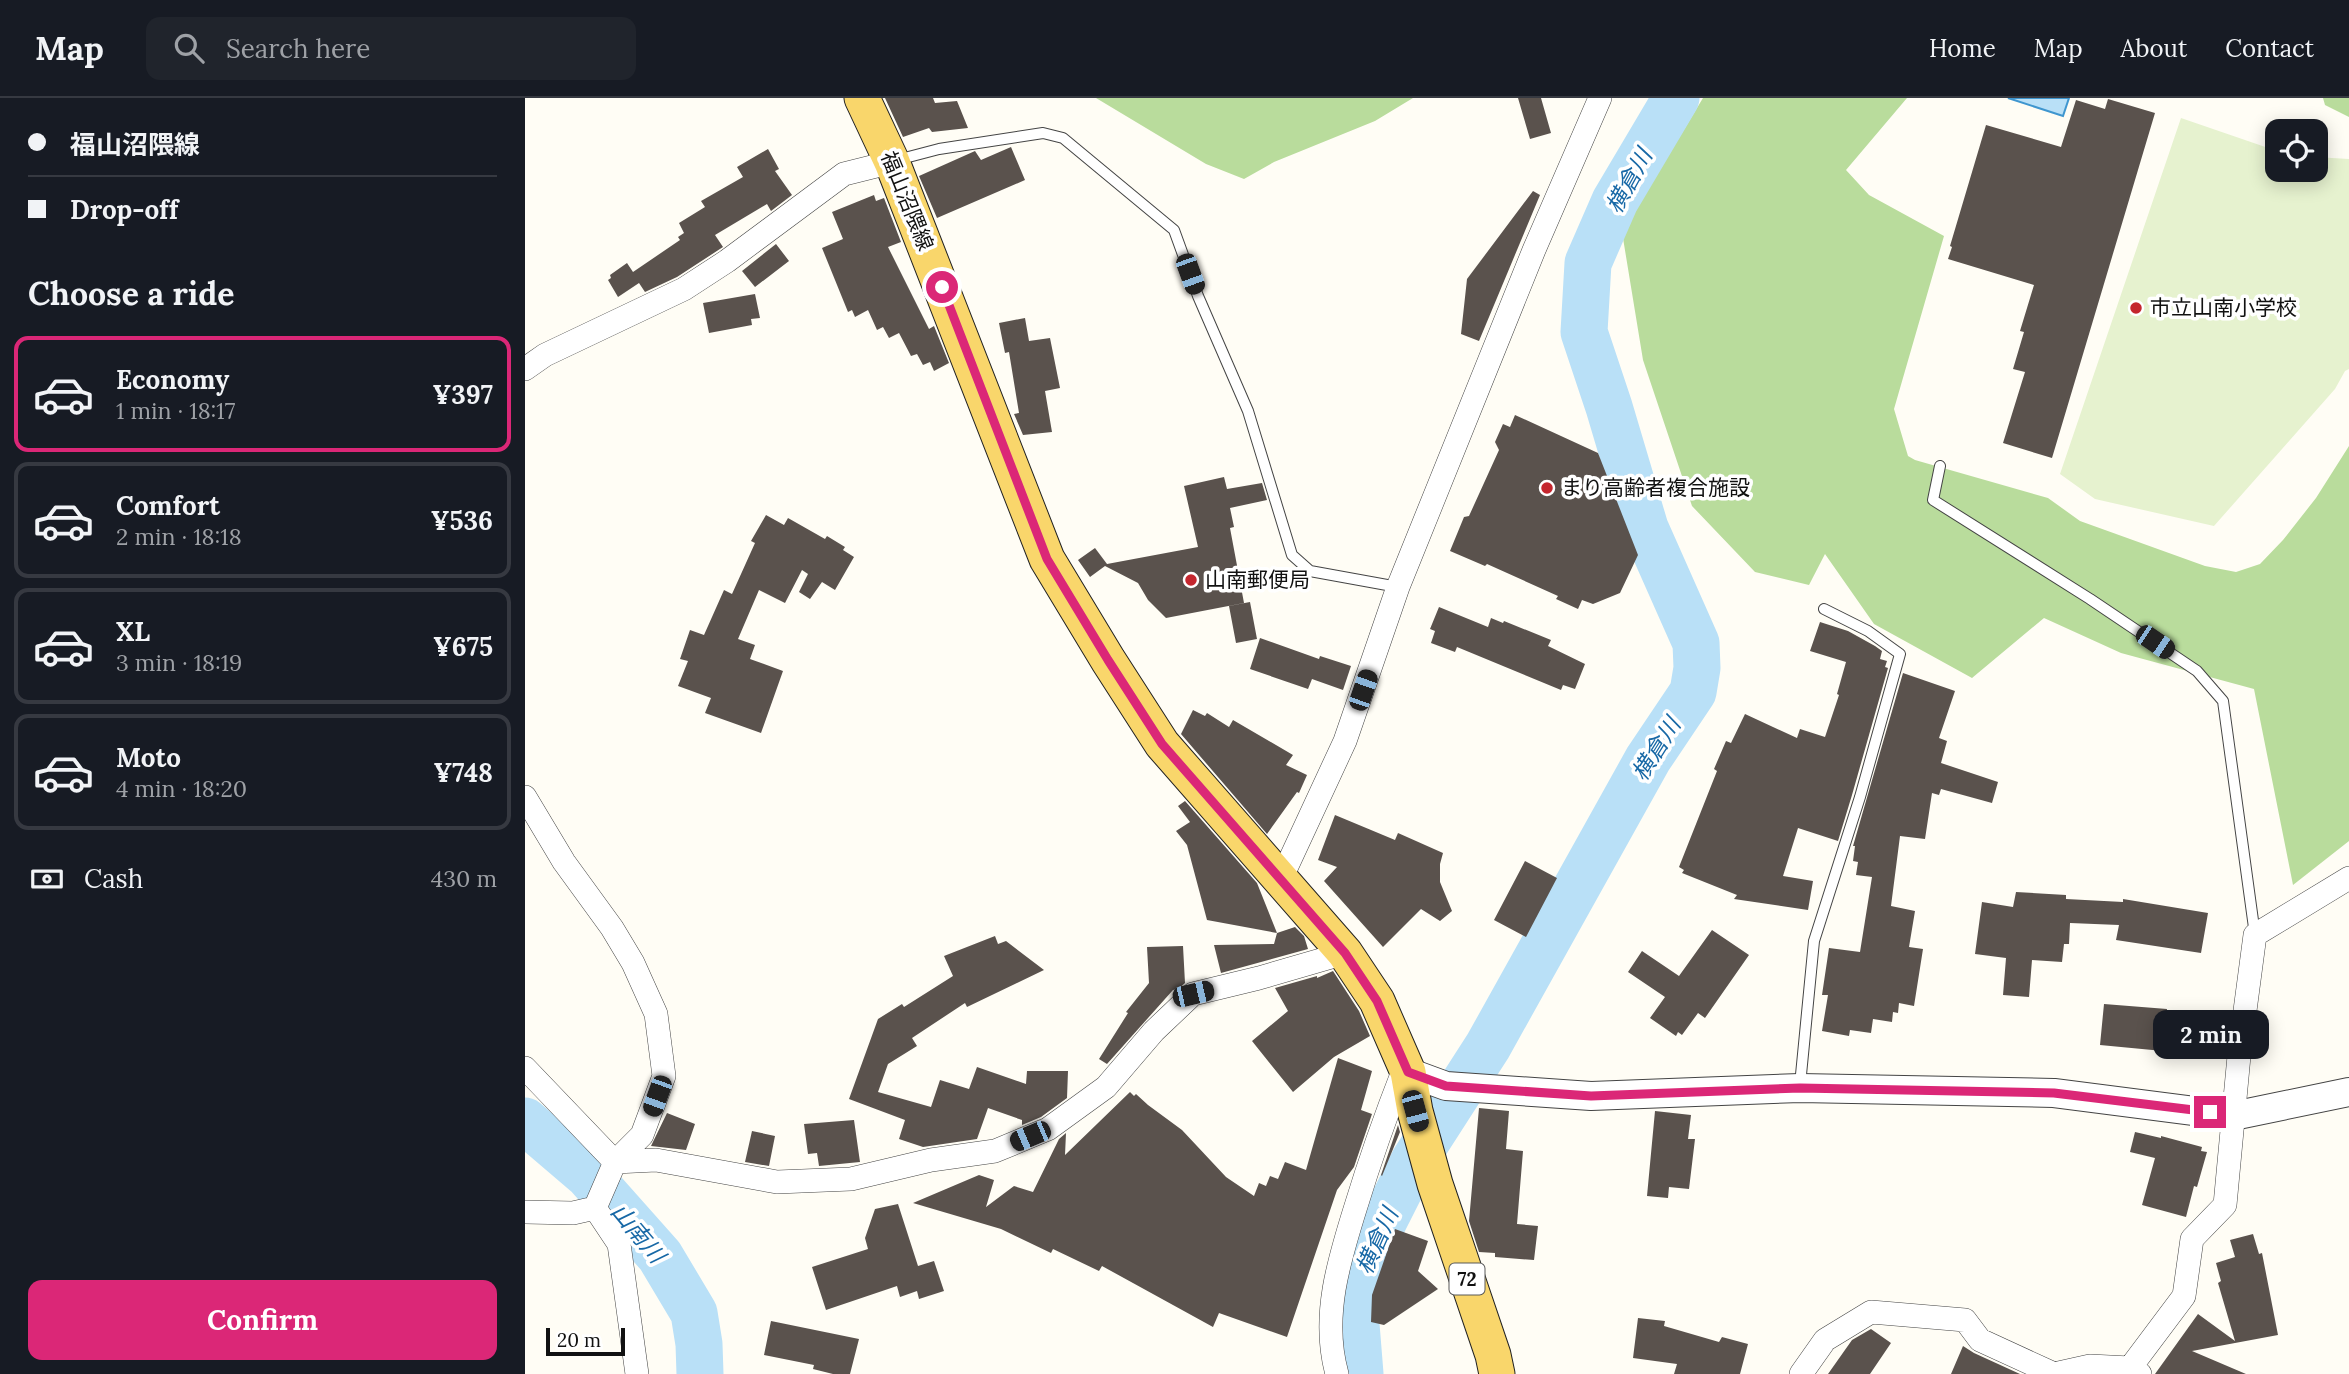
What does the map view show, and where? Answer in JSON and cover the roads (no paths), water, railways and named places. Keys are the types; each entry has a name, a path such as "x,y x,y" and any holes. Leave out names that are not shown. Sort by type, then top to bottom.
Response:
{"main road":[{"name":"福山沼隈線","path":"862,98 893,162 1047,559 1162,744 1345,953 1377,1001 1408,1072 1415,1111 1435,1184 1497,1374"}],"street":[{"path":"1281,879 1345,741 1398,587 1529,262 1600,98"},
{"path":"525,369 545,355 684,289 727,261 844,174 893,162"},
{"path":"525,797 564,862 612,928 633,963 656,1014 664,1076 642,1135 615,1162 595,1208"},
{"path":"1801,1374 1825,1340 1871,1312 1965,1320 1980,1340 2054,1374 2090,1366 2135,1371 2183,1296 2192,1239 2225,1205 2255,935 2349,878"},
{"path":"525,1068 615,1162 656,1160 777,1182 851,1179 931,1160 995,1152 1048,1129 1106,1087 1154,1031 1193,994 1345,953"},
{"path":"1337,1374 1331,1342 1331,1310 1339,1260 1367,1169 1404,1069 1446,1086 1591,1096 1800,1088 2054,1093 2233,1116 2349,1092"},
{"path":"525,1212 573,1213 595,1208"},
{"path":"595,1208 619,1244 637,1374"}],"lane":[{"path":"893,162 939,149 1044,133 1063,138 1164,221 1174,230 1198,296 1248,411 1292,555 1310,571 1398,587"},
{"path":"1940,466 1933,500 2090,599 2197,671 2223,701 2255,935"},
{"path":"1800,1088 1814,941 1860,797 1899,653 1868,631 1824,609"}],"water":[{"path":"2008,98 2069,98 2063,116"}],"waterway":[{"name":"横倉川","path":"1360,1374 1355,1312 1360,1268 1414,1161 1488,1046 1648,759 1693,692 1697,668 1696,643 1645,528 1584,332 1588,263 1615,201 1676,98"},
{"name":"山南川","path":"525,1121 588,1175 660,1256 694,1313 700,1374"}],"place":[{"name":"市立山南小学校","path":"2136,308"},
{"name":"まり高齢者複合施設","path":"1547,488"},
{"name":"山南郵便局","path":"1191,580"}]}
